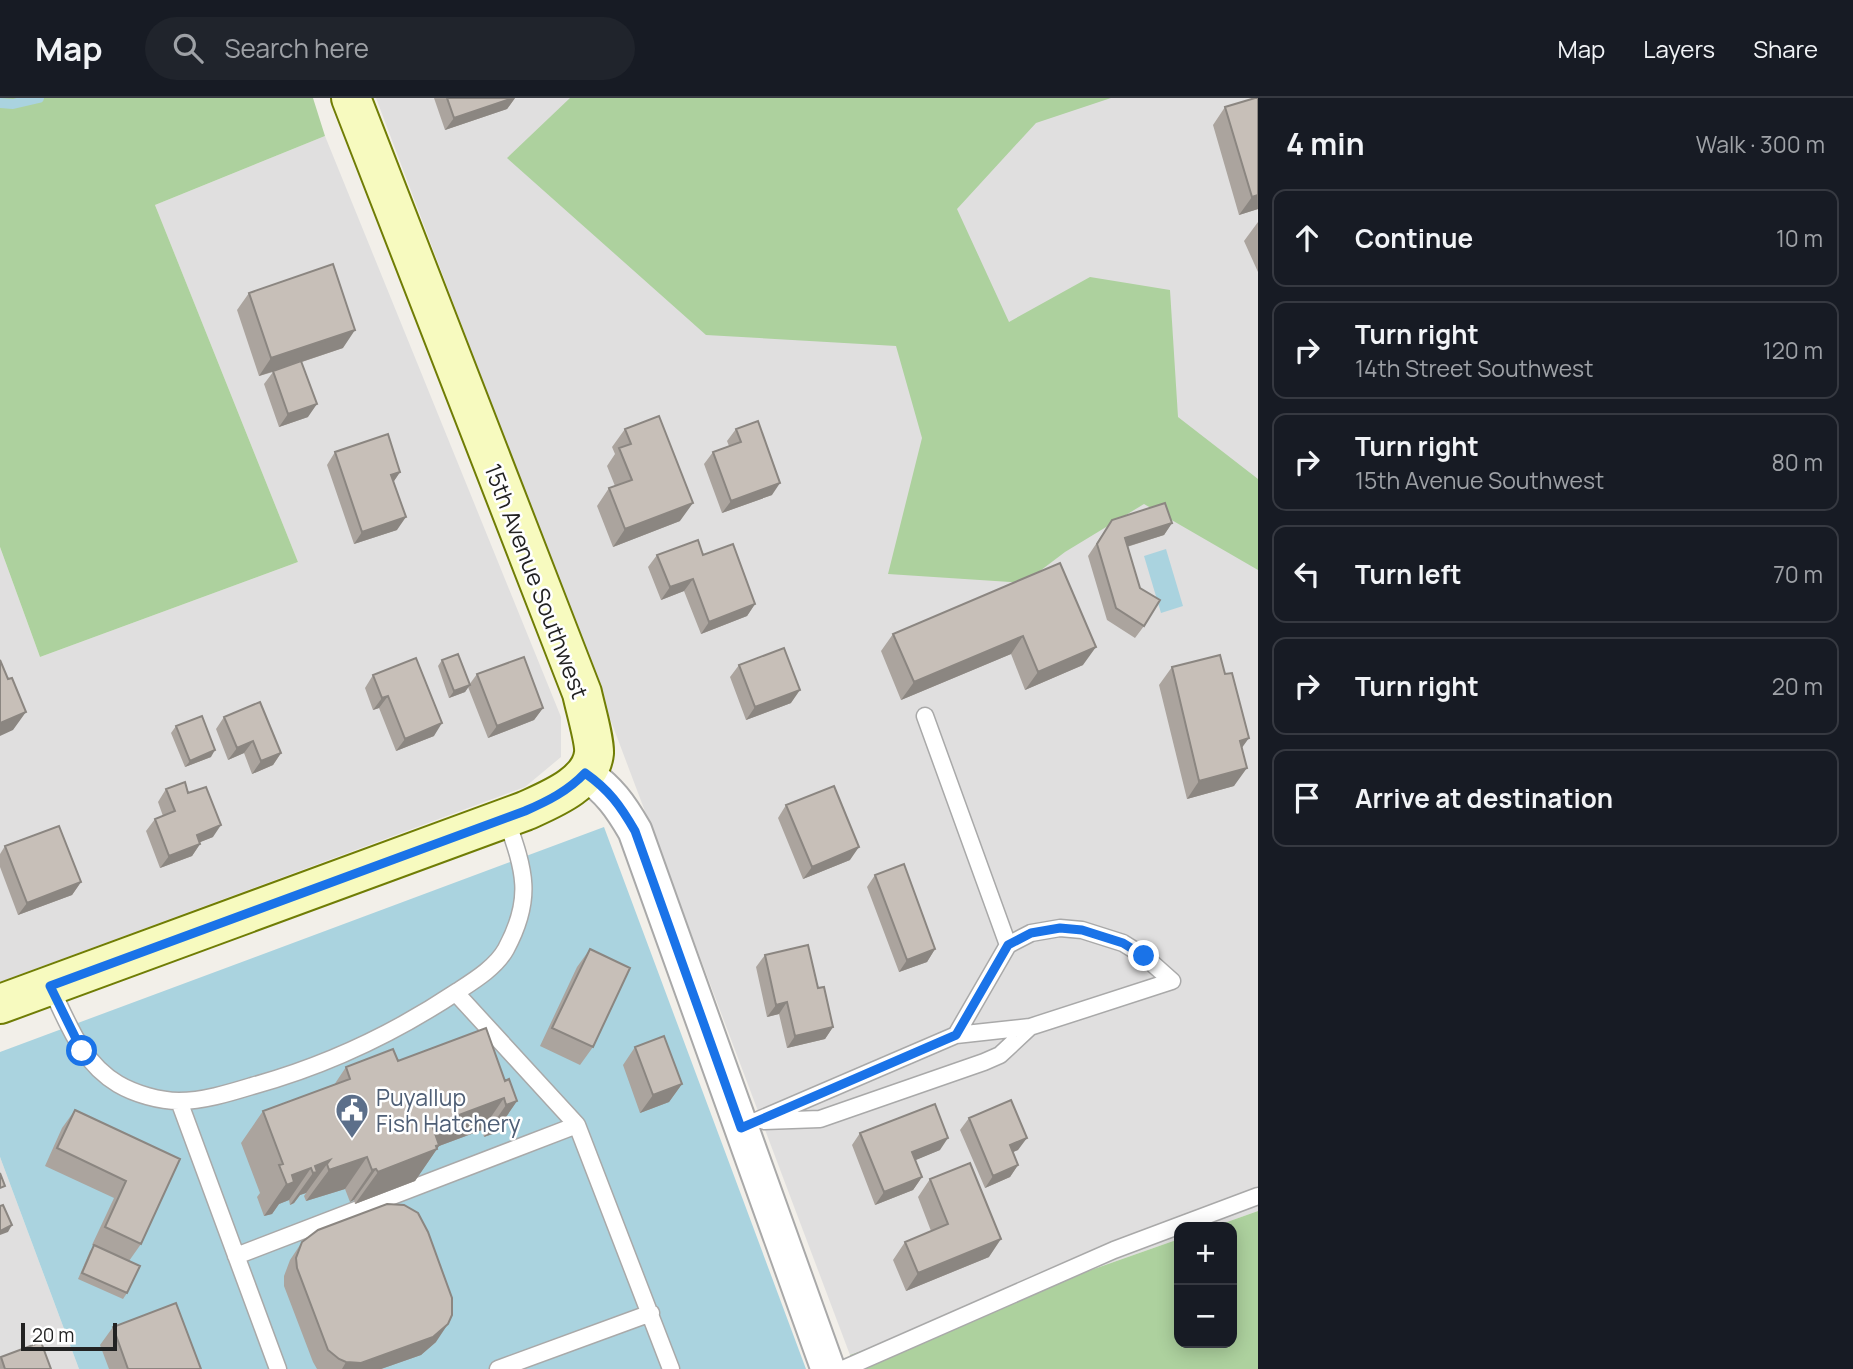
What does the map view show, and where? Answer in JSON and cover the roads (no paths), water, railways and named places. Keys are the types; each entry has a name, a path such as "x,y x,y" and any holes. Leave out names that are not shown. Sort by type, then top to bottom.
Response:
{"street":[{"name":"15th Avenue Southwest","path":"351,98 582,693 594,753 585,773"},
{"path":"0,1004 506,818 551,799 573,786 585,773 620,804 635,831 748,1124 828,1369"}],"lane":[{"path":"925,716 1008,945"},
{"path":"50,986 74,1037 92,1063 121,1086 152,1097 178,1101 236,1091 310,1068 370,1041 456,993 490,968 505,951 522,910 525,886 522,865 506,818"},
{"path":"748,1124 956,1035 1030,1027 1172,981 1144,956 1123,943 1082,930 1060,928 1031,933 1008,945 956,1035"},
{"path":"456,993 577,1125 671,1369"},
{"path":"748,1124 820,1119 1000,1055 1030,1027"},
{"path":"178,1101 278,1369"},
{"path":"236,1256 577,1125"},
{"path":"843,1369 1114,1250 1258,1196"},
{"path":"498,1369 651,1313"}],"water":[{"path":"1166,549 1183,606 1161,613 1144,556"},
{"name":"Puyallup Fish Hatchery","path":"604,827 806,1369 79,1369 0,1157 0,1052"}],"waterway":[{"path":"0,103 13,104 39,98"}],"place":[{"name":"Puyallup Fish Hatchery","path":"352,1140"}]}
